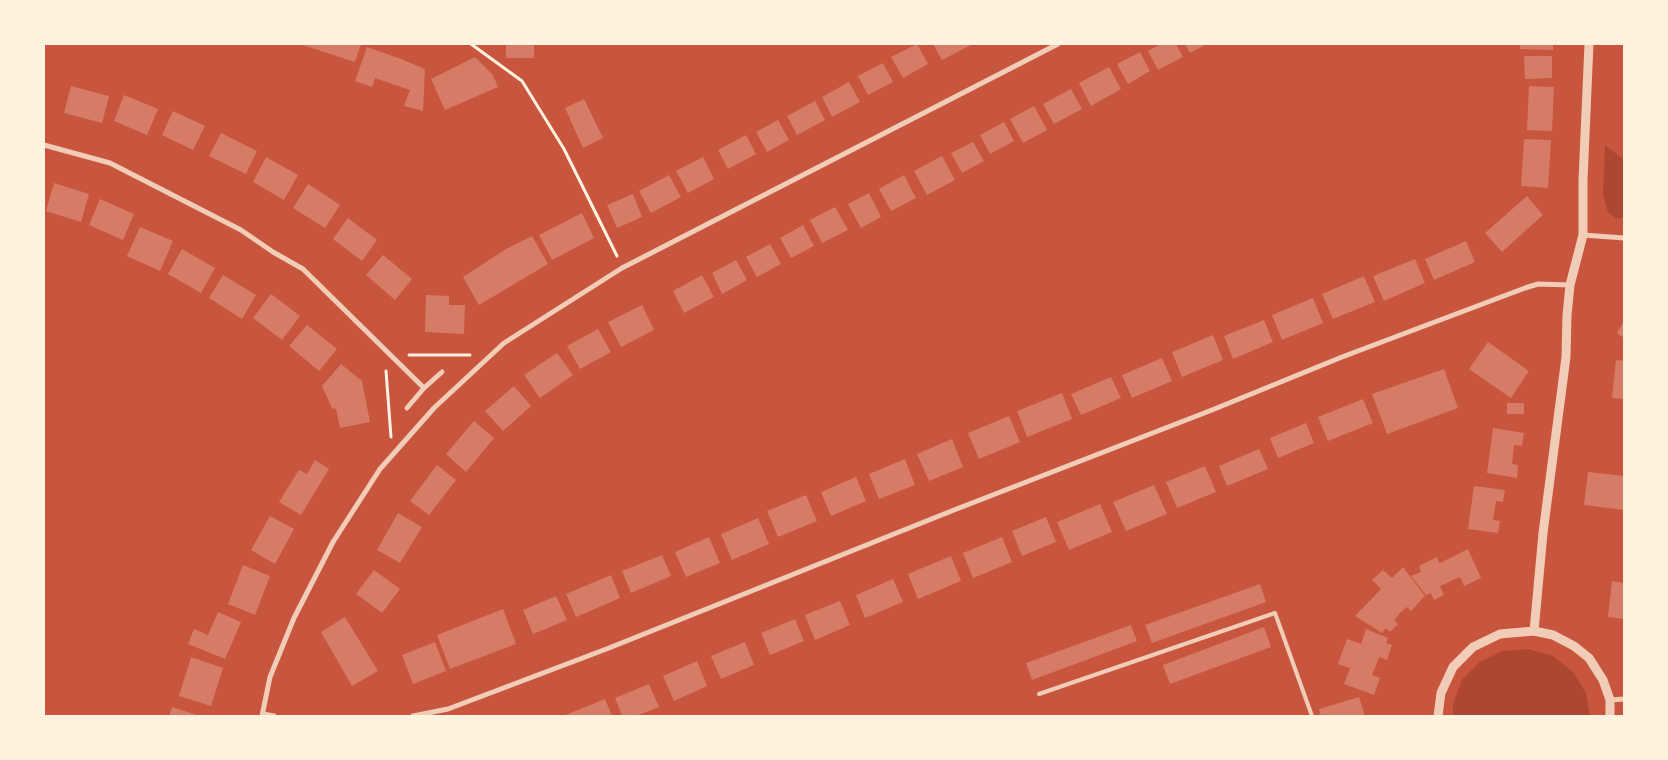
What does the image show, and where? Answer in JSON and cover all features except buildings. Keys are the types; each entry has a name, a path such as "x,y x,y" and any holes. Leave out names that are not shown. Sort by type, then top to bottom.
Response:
{"street":[{"path":"274,716 262,715 270,677 294,618 333,542 380,468 434,408 504,343 622,268 1058,44"},
{"path":"1534,630 1543,533 1566,357 1570,285 1583,235 1583,180 1589,44"},
{"path":"44,145 110,162 240,230 303,269 424,388"},
{"path":"1583,235 1624,238"},
{"path":"414,716 448,709 608,648 954,510 1212,410 1342,356 1516,291 1538,284 1570,285"},
{"path":"408,408 424,388 442,372"},
{"path":"1438,716 1441,693 1453,667 1473,647 1500,634 1534,630 1552,635 1574,646 1588,658 1603,680 1610,700 1610,716"},
{"path":"1610,700 1624,699"}],"lane":[{"path":"1039,694 1275,613 1312,716"}],"path":[{"path":"471,44 522,81 564,149 622,268"}],"shaded area":[{"path":"1605,145 1624,160 1624,218 1616,218 1608,212 1603,195"},
{"path":"1528,649 1553,656 1573,672 1586,693 1590,716 1453,716 1453,704 1462,680 1480,662 1503,651"}]}
